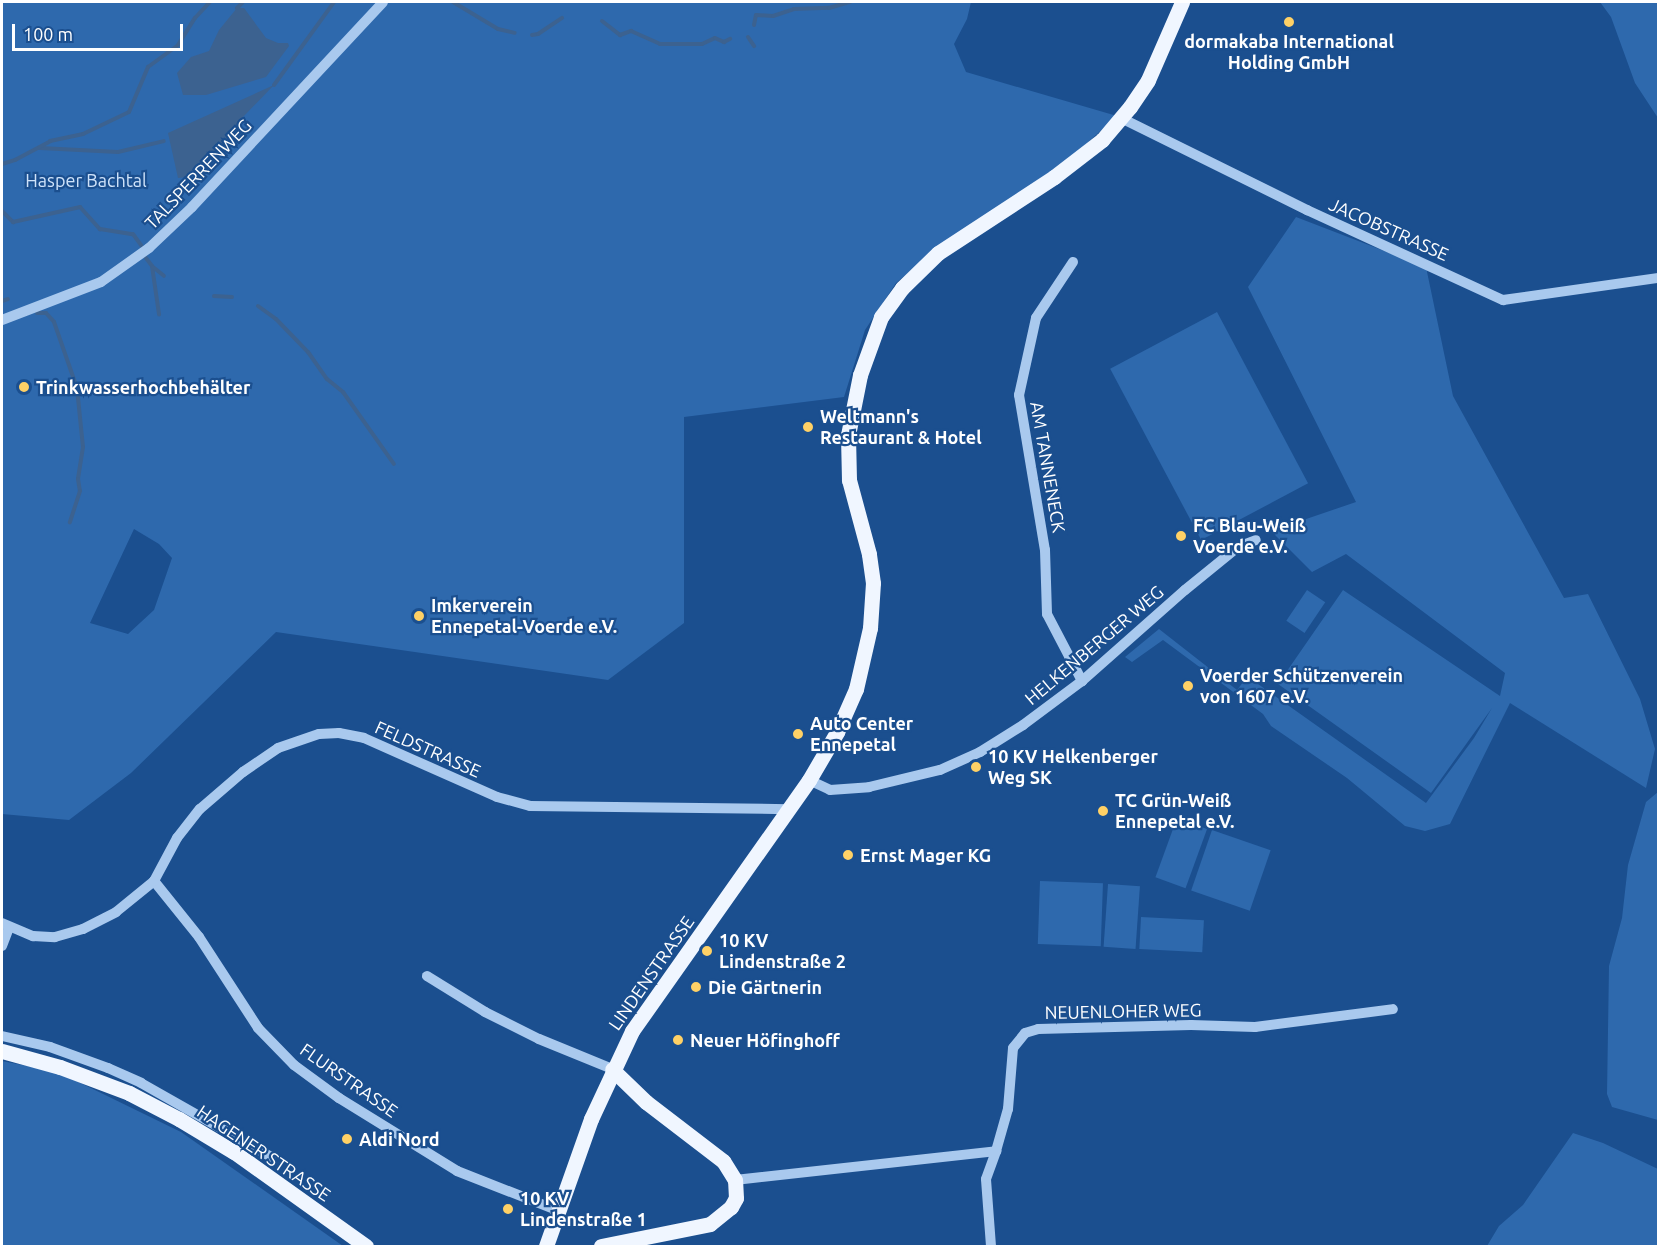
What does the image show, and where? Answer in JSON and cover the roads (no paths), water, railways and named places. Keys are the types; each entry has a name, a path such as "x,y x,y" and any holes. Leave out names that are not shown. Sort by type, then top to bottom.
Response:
{"main road":[{"name":"LINDENSTRASSE","path":"546,1246 601,1095 612,1069 640,1018 809,780 850,704 861,674 872,613 872,567 849,480 847,456 856,392 875,330 902,288 938,253 1080,159 1102,140 1121,118 1156,64 1182,2"},
{"name":"HAGENER STRASSE","path":"2,1051 70,1070 129,1093 179,1119 243,1157 366,1246"},
{"path":"601,1246 710,1224 731,1207 736,1198 735,1180 723,1161 646,1102 612,1069"},
{"path":"601,1095 618,1089 646,1102"}],"street":[{"name":"TALSPERRENWEG","path":"2,320 101,282 149,248 192,207 382,2"},
{"name":"JACOBSTRASSE","path":"1121,118 1307,210 1503,300 1659,278"},
{"name":"AM TANNENECK","path":"1073,262 1036,318 1019,395 1046,550 1047,614 1082,681"},
{"name":"HELKENBERGER WEG","path":"809,780 830,790 869,788 940,770 980,752 1082,681 1238,547 1256,540"},
{"name":"FELDSTRASSE","path":"2,946 5,925 33,936 68,934 116,912 154,881 177,838 200,809 243,772 278,748 319,734 355,735 376,742 497,797 530,806 789,809"},
{"name":"FLURSTRASSE","path":"154,881 199,938 258,1028 294,1065 339,1098 457,1171 559,1211"},
{"path":"427,976 503,1021 612,1069"},
{"name":"NEUENLOHER WEG","path":"991,1246 986,1185 1008,1109 1013,1048 1020,1038 1031,1030 1130,1026 1255,1027 1393,1009"},
{"path":"2,1036 50,1047 108,1068 141,1083 271,1157"},
{"path":"735,1180 996,1151"}],"waterway":[{"path":"2,164 15,160 50,141 83,134 129,112 148,67 178,45 195,18 210,2"},
{"path":"237,8 243,2"},
{"path":"274,85 334,2"},
{"path":"453,2 498,29 515,33"},
{"path":"754,25 756,15 773,16 794,9 829,8 850,2"},
{"path":"532,35 538,34 562,18"},
{"path":"602,21 620,35 631,31 660,44 702,44 715,38 724,42 730,39"},
{"path":"748,37 754,46"},
{"path":"40,148 118,152 164,141"},
{"path":"2,211 13,222 80,207 100,229 133,234 141,245"},
{"path":"146,258 152,266 159,314"},
{"path":"153,267 164,276"},
{"path":"214,296 232,297"},
{"path":"2,301 8,299"},
{"path":"258,306 276,319 308,352 327,379 343,392 394,464"},
{"path":"37,313 46,313 54,322 77,388 83,447 78,479 80,491 70,522"}],"place":[{"name":"dormakaba International Holding GmbH","path":"1289,22"},
{"name":"Trinkwasserhochbehälter","path":"24,387"},
{"name":"Weltmann's Restaurant & Hotel","path":"808,427"},
{"name":"FC Blau-Weiß Voerde e.V.","path":"1181,536"},
{"name":"Imkerverein Ennepetal-Voerde e.V.","path":"419,616"},
{"name":"Voerder Schützenverein von 1607 e.V.","path":"1188,686"},
{"name":"Auto Center Ennepetal","path":"798,734"},
{"name":"10 KV Helkenberger Weg SK","path":"976,767"},
{"name":"TC Grün-Weiß Ennepetal e.V.","path":"1103,811"},
{"name":"Ernst Mager KG","path":"848,855"},
{"name":"10 KV Lindenstraße 2","path":"707,951"},
{"name":"Die Gärtnerin","path":"696,987"},
{"name":"Neuer Höfinghoff","path":"678,1040"},
{"name":"Aldi Nord","path":"347,1139"},
{"name":"10 KV Lindenstraße 1","path":"508,1209"}],"park label":[{"name":"Hasper Bachtal","path":"86,180"}]}
